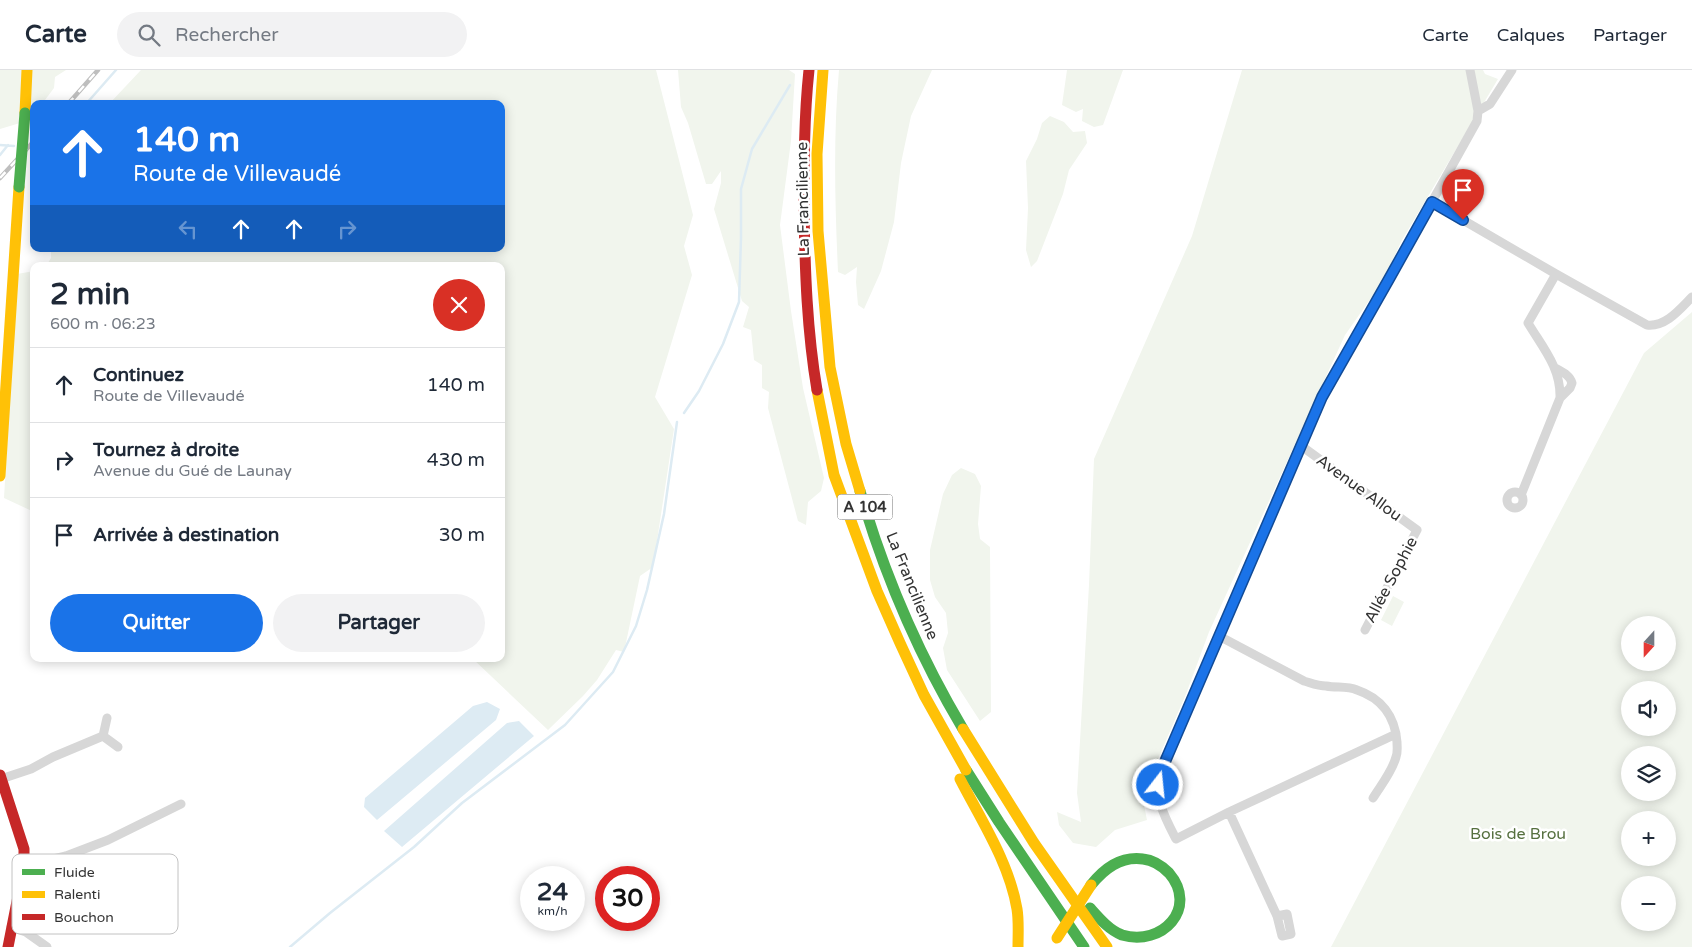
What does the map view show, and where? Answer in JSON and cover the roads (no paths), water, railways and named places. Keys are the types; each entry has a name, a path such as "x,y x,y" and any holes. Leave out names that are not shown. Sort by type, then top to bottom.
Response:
{"main road":[{"path":"0,476 28,70"},
{"name":"La Francilienne","path":"809,70 803,134 804,232 808,326 818,402 835,477 869,573 891,624 950,744 983,797 1084,947"},
{"name":"La Francilienne","path":"823,70 816,154 821,270 830,367 846,444 866,512 890,580 939,689 1034,843 1107,947"},
{"path":"937,718 936,733 997,852 1009,880 1016,906 1018,947"},
{"path":"1,777 24,854"},
{"path":"1054,942 1091,885 1102,872 1117,862 1137,858 1155,862 1166,870 1176,882 1180,898 1178,913 1169,927 1160,934 1140,940 1112,930 1102,922 1087,904 1070,896"},
{"path":"8,947 12,922"}],"street":[{"path":"1396,734 1229,812 1176,839 1162,812 1158,785 1161,771 1300,445 1322,397 1477,120 1478,110 1470,70"},
{"path":"1478,110 1490,104 1512,70"},
{"path":"1432,202 1647,325 1652,325 1674,316 1692,297"},
{"path":"1522,495 1560,398 1570,388 1572,383 1567,375 1556,368 1528,323 1556,274"},
{"name":"Avenue Allou","path":"1300,445 1417,530"},
{"name":"Allée Sophie","path":"1365,630 1417,530"},
{"path":"1219,636 1304,681 1328,687 1343,686 1370,695 1388,711 1396,734 1397,755 1393,766 1373,798"},
{"path":"103,736 107,718"},
{"path":"103,736 118,747"},
{"path":"1,777 31,769 53,757 103,736"},
{"path":"71,854 108,840 181,804"},
{"path":"1229,812 1277,916"},
{"path":"29,934 47,947"}],"waterway":[{"path":"90,100 116,70"},
{"path":"684,413 699,391 723,344 739,302 741,189 752,149 790,85"},
{"path":"0,145 14,146"},
{"path":"0,155 8,145"},
{"path":"290,947 414,847 462,803 565,725 613,672 636,626 647,590 664,514 677,422"}],"railway":[{"path":"72,100 98,70"},
{"path":"0,178 30,145"}],"park label":[{"name":"Bois de Brou","path":"1518,834"}]}
